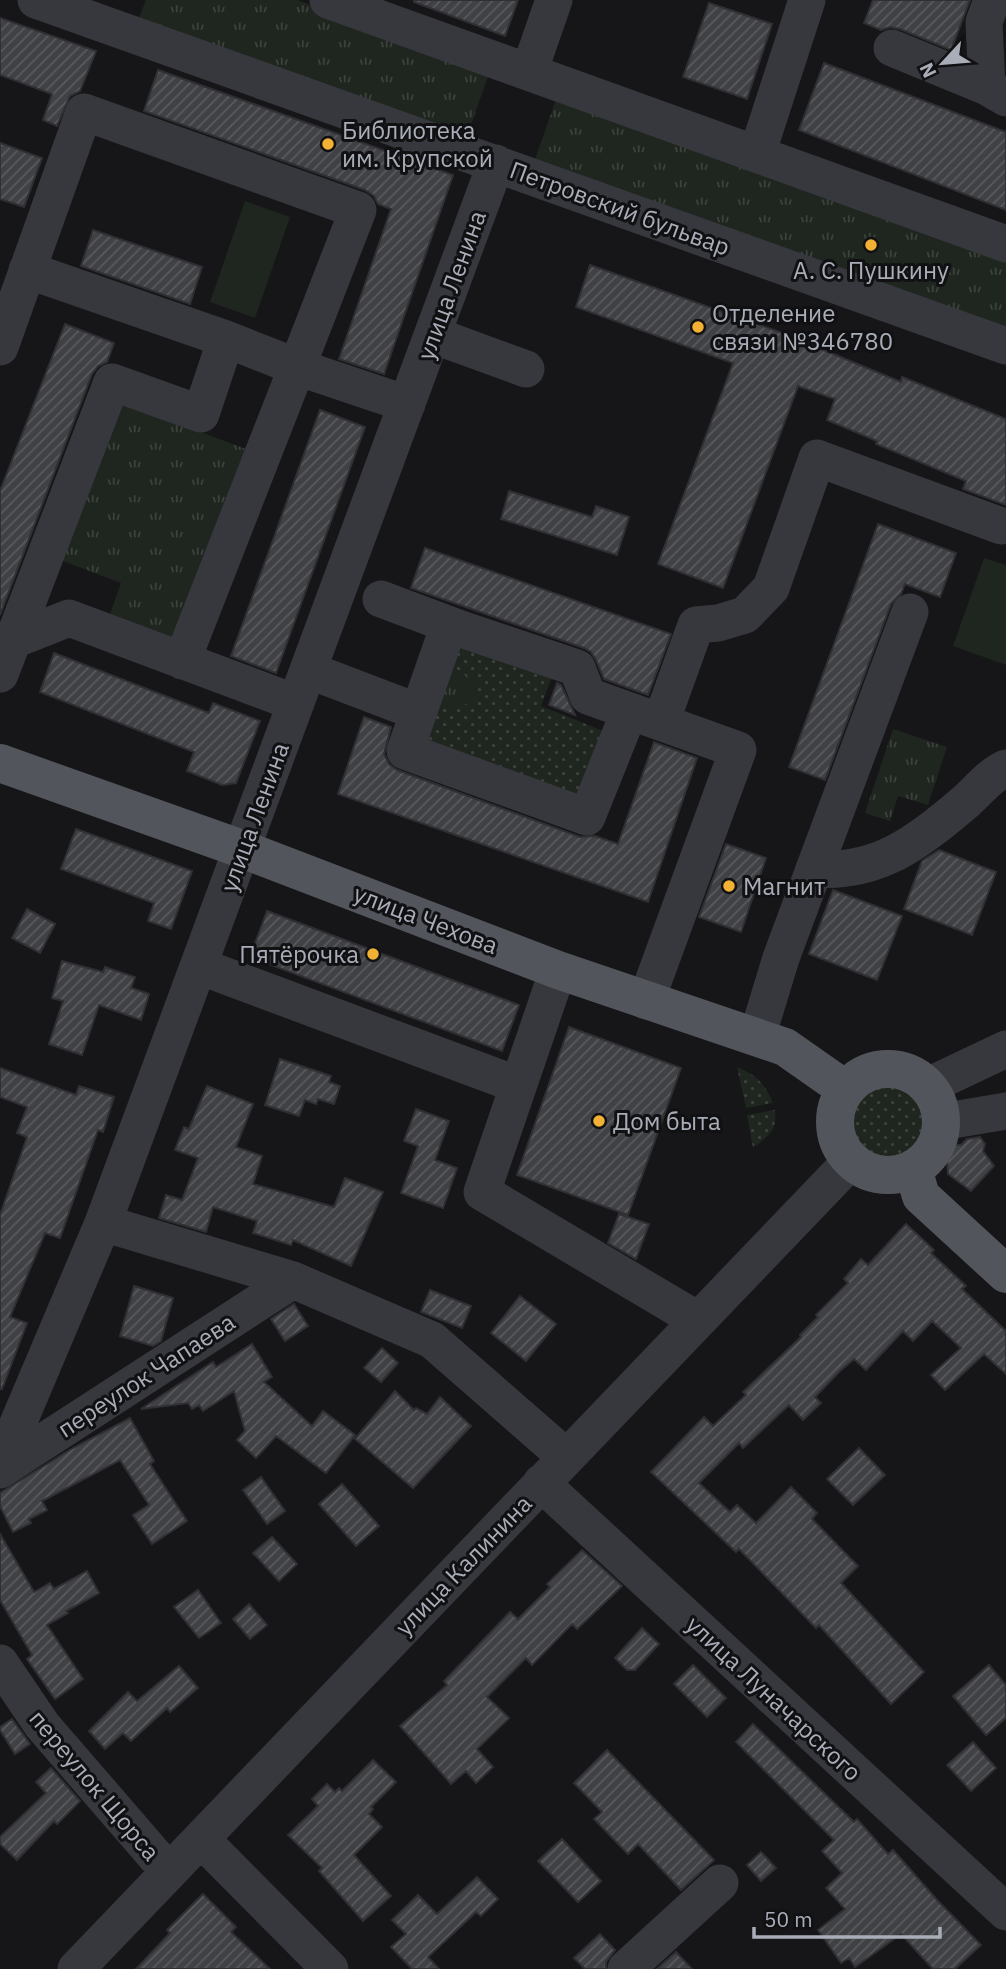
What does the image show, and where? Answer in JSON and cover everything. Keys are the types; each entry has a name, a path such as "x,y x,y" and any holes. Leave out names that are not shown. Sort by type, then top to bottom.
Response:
{"main road":[{"name":"улица Чехова","path":"0,763 242,849 558,970 785,1047 845,1089"},
{"path":"879,1069 898,1069 915,1076 928,1087 938,1103 941,1122 940,1135 931,1154 914,1169 894,1175 866,1171 851,1161 840,1146 835,1127 839,1100 845,1089 858,1077 879,1069"},
{"path":"914,1169 922,1196 1006,1274"}],"street":[{"name":"Петровский бульвар","path":"36,0 1006,346"},
{"path":"328,0 1006,244"},
{"path":"529,72 554,0"},
{"path":"757,154 807,0"},
{"path":"892,48 997,93 994,17"},
{"path":"0,347 84,113 358,210 280,350 182,661"},
{"name":"улица Ленина","path":"0,1468 103,1223 496,163"},
{"path":"27,270 226,339 280,350 407,404"},
{"path":"433,335 526,369"},
{"path":"6,658 112,382 201,414 226,339"},
{"path":"449,625 405,751 587,817 696,625 718,623 746,615 771,588 817,458 1000,526"},
{"path":"381,599 577,668 588,696 738,750 646,1001"},
{"path":"757,1037 779,964 910,612"},
{"path":"6,658 69,618 182,661 418,712"},
{"path":"814,869 849,868 887,859 930,831 1006,768"},
{"path":"199,966 518,1085"},
{"path":"558,970 482,1192 696,1320"},
{"path":"928,1087 1006,1049"},
{"path":"941,1122 1006,1111"},
{"name":"улица Калинина","path":"76,1969 851,1161"},
{"path":"103,1223 293,1280 432,1340 566,1457"},
{"name":"переулок Чапаева","path":"0,1468 293,1280"},
{"name":"улица Луначарского","path":"541,1483 1006,1912"},
{"name":"переулок Щорса","path":"0,1663 42,1725 169,1872"},
{"path":"201,1839 330,1969"},
{"path":"626,1969 720,1883"}],"green space":[{"path":"146,0 297,0 491,68 467,136 138,20"},
{"path":"558,94 1006,256 1006,333 534,162"},
{"path":"245,201 290,217 255,318 210,302"},
{"path":"117,401 246,449 173,645 108,620 121,583 58,559"},
{"path":"984,558 1006,565 1006,665 953,646"},
{"path":"455,636 554,672 541,706 606,732 578,803 417,742"},
{"path":"446,667 480,682 473,701 448,712 437,693"},
{"path":"893,729 947,747 928,805 898,796 890,821 865,813"},
{"path":"737,1067 760,1081 773,1103 746,1108"},
{"path":"888,1083 903,1086 916,1094 924,1107 927,1122 924,1137 916,1150 903,1158 888,1161 873,1158 860,1150 852,1137 849,1122 852,1107 860,1094 873,1086"},
{"path":"775,1110 775,1123 771,1132 753,1148 747,1115"}],"building":[{"path":"414,0 518,0 505,36"},
{"path":"873,0 970,0 951,50 900,29 890,27 881,30 864,23"},
{"path":"709,3 772,24 747,99 683,77"},
{"path":"0,18 96,51 80,91 70,96 57,126 43,120 52,94 0,75"},
{"path":"824,63 1006,132 1006,210 799,130"},
{"path":"158,70 453,175 384,374 339,359 391,209 378,204 374,196 365,190 144,111"},
{"path":"0,143 42,158 24,207 0,199"},
{"path":"93,230 202,267 190,304 81,266"},
{"path":"590,265 822,347 821,349 901,382 902,377 1006,419 1006,505 963,489 966,481 876,444 877,441 827,420 835,399 798,386 723,588 658,564 733,363 576,307"},
{"path":"65,324 114,343 107,362 98,366 92,374 0,615 0,491"},
{"path":"320,410 365,427 276,673 231,656"},
{"path":"509,491 592,517 596,506 629,517 617,555 501,519"},
{"path":"878,524 956,553 940,597 905,584 901,594 891,604 825,780 789,767"},
{"path":"425,548 671,634 648,695 604,679 591,652 584,648 411,588"},
{"path":"54,653 209,713 213,703 260,721 236,783 222,785 187,771 194,752 40,692"},
{"path":"557,683 561,685 575,715 549,705"},
{"path":"364,717 391,727 384,754 389,764 397,770 580,837 595,836 618,844 654,742 697,758 648,902 338,794"},
{"path":"76,829 192,871 171,929 148,921 154,903 61,869"},
{"name":"Магнит","path":"726,844 766,858 741,932 699,917"},
{"path":"939,850 996,872 972,935 904,909 922,861"},
{"path":"833,890 902,916 877,980 809,954"},
{"path":"27,909 55,924 40,953 12,938"},
{"path":"267,911 519,1005 502,1051 250,957"},
{"path":"62,961 103,972 105,967 135,977 131,988 149,994 141,1020 99,1005 82,1055 49,1044 63,1001 52,998"},
{"name":"Дом быта","path":"569,1027 681,1068 628,1215 517,1175"},
{"path":"280,1059 331,1076 329,1082 340,1086 334,1104 318,1099 316,1104 305,1100 299,1116 265,1105"},
{"path":"0,1068 76,1095 79,1086 114,1097 103,1132 98,1130 60,1238 45,1233 10,1317 27,1323 2,1389 0,1215 27,1137 17,1133 27,1107 0,1097"},
{"path":"207,1086 253,1104 236,1147 262,1156 253,1184 334,1207 345,1178 383,1192 351,1266 293,1240 291,1245 253,1233 257,1221 213,1207 206,1232 159,1218 166,1195 182,1200 198,1158 175,1150 184,1127 189,1129"},
{"path":"416,1109 449,1121 435,1160 457,1168 443,1208 401,1193 418,1146 404,1141"},
{"path":"980,1137 985,1144 983,1151 994,1166 971,1191 948,1174 947,1161 954,1145"},
{"path":"619,1214 649,1224 636,1259 608,1243"},
{"path":"906,1224 934,1250 931,1253 966,1286 962,1289 1006,1331 1006,1374 984,1354 945,1390 931,1375 961,1348 932,1321 913,1341 903,1331 866,1370 854,1359 840,1371 815,1397 821,1403 803,1420 789,1405 743,1448 739,1443 699,1483 730,1512 737,1505 756,1523 791,1487 817,1513 812,1519 858,1566 841,1583 924,1672 891,1704 819,1625 816,1628 739,1549 736,1552 651,1472 704,1417 713,1426 746,1395 743,1392 801,1337 818,1317 816,1315 848,1283 844,1279 861,1259 868,1265"},
{"path":"134,1286 173,1298 161,1341 153,1346 120,1336"},
{"path":"430,1290 471,1306 462,1328 421,1312"},
{"path":"520,1296 556,1324 526,1361 491,1333"},
{"path":"294,1304 308,1326 285,1341 271,1319"},
{"path":"252,1344 272,1377 264,1382 312,1426 323,1411 355,1435 326,1473 276,1436 256,1458 237,1440 245,1431 234,1391 203,1411 199,1405 192,1409 188,1403 141,1409 213,1362 216,1367"},
{"path":"382,1348 398,1363 381,1382 364,1368"},
{"path":"395,1391 414,1410 416,1408 427,1414 440,1397 471,1426 413,1488 355,1439"},
{"path":"130,1418 154,1461 150,1464 187,1521 152,1544 133,1515 149,1505 120,1460 42,1501 47,1510 29,1519 31,1523 13,1532 0,1506 0,1493 73,1448"},
{"path":"859,1448 885,1475 853,1505 827,1479"},
{"path":"261,1477 285,1511 267,1524 243,1490"},
{"path":"342,1484 379,1526 356,1546 319,1504"},
{"path":"0,1534 34,1592 50,1583 54,1589 87,1571 99,1593 47,1625 83,1679 55,1699 27,1659 32,1655 0,1600"},
{"path":"272,1537 297,1564 279,1581 253,1553"},
{"path":"582,1550 622,1586 577,1629 572,1624 532,1665 526,1658 487,1697 509,1718 477,1749 493,1767 476,1783 466,1771 451,1784 400,1726 447,1685 444,1681 510,1612 518,1619 550,1587 547,1584"},
{"path":"198,1590 221,1623 199,1638 174,1607"},
{"path":"249,1604 267,1625 250,1639 233,1619"},
{"path":"642,1628 659,1644 635,1670 627,1670 615,1658"},
{"path":"693,1665 726,1698 707,1717 674,1684"},
{"path":"989,1665 1006,1685 1006,1718 986,1735 953,1696"},
{"path":"179,1666 198,1688 170,1712 167,1708 131,1741 123,1733 105,1749 89,1731 128,1692 137,1701"},
{"path":"12,1719 30,1744 15,1754 0,1730 0,1727"},
{"path":"753,1724 854,1822 857,1819 888,1854 893,1850 981,1945 955,1969 933,1969 901,1934 855,1967 849,1958 841,1963 818,1930 845,1909 826,1888 842,1873 822,1851 834,1840 736,1742"},
{"path":"973,1742 996,1768 971,1791 947,1765"},
{"path":"607,1750 714,1860 681,1890 638,1844 628,1854 594,1819 602,1812 574,1783"},
{"path":"373,1760 396,1782 371,1807 373,1809 369,1814 382,1827 354,1855 391,1896 363,1921 319,1871 322,1868 288,1835 318,1806 312,1799 327,1784 335,1792 339,1788 342,1791"},
{"path":"51,1768 80,1801 57,1824 54,1821 17,1860 0,1844 0,1837 46,1793 36,1782"},
{"path":"562,1839 601,1881 578,1902 538,1861"},
{"path":"761,1852 776,1868 761,1881 747,1865"},
{"path":"477,1877 498,1899 481,1916 476,1912 428,1957 439,1969 412,1969 391,1947 406,1934 392,1920 418,1895 437,1914"},
{"path":"203,1894 236,1927 231,1932 270,1969 136,1969 170,1933 167,1930"},
{"path":"600,1934 615,1950 606,1962 606,1969 585,1969 574,1958"},
{"path":"676,1952 692,1969 657,1969"}],"place":[{"name":"Библиотека им. Крупской","path":"328,144"},
{"name":"А. С. Пушкину","path":"871,245"},
{"name":"Отделение связи №346780","path":"698,327"},
{"name":"Магнит","path":"729,886"},
{"name":"Пятёрочка","path":"373,954"},
{"name":"Дом быта","path":"599,1121"}]}
